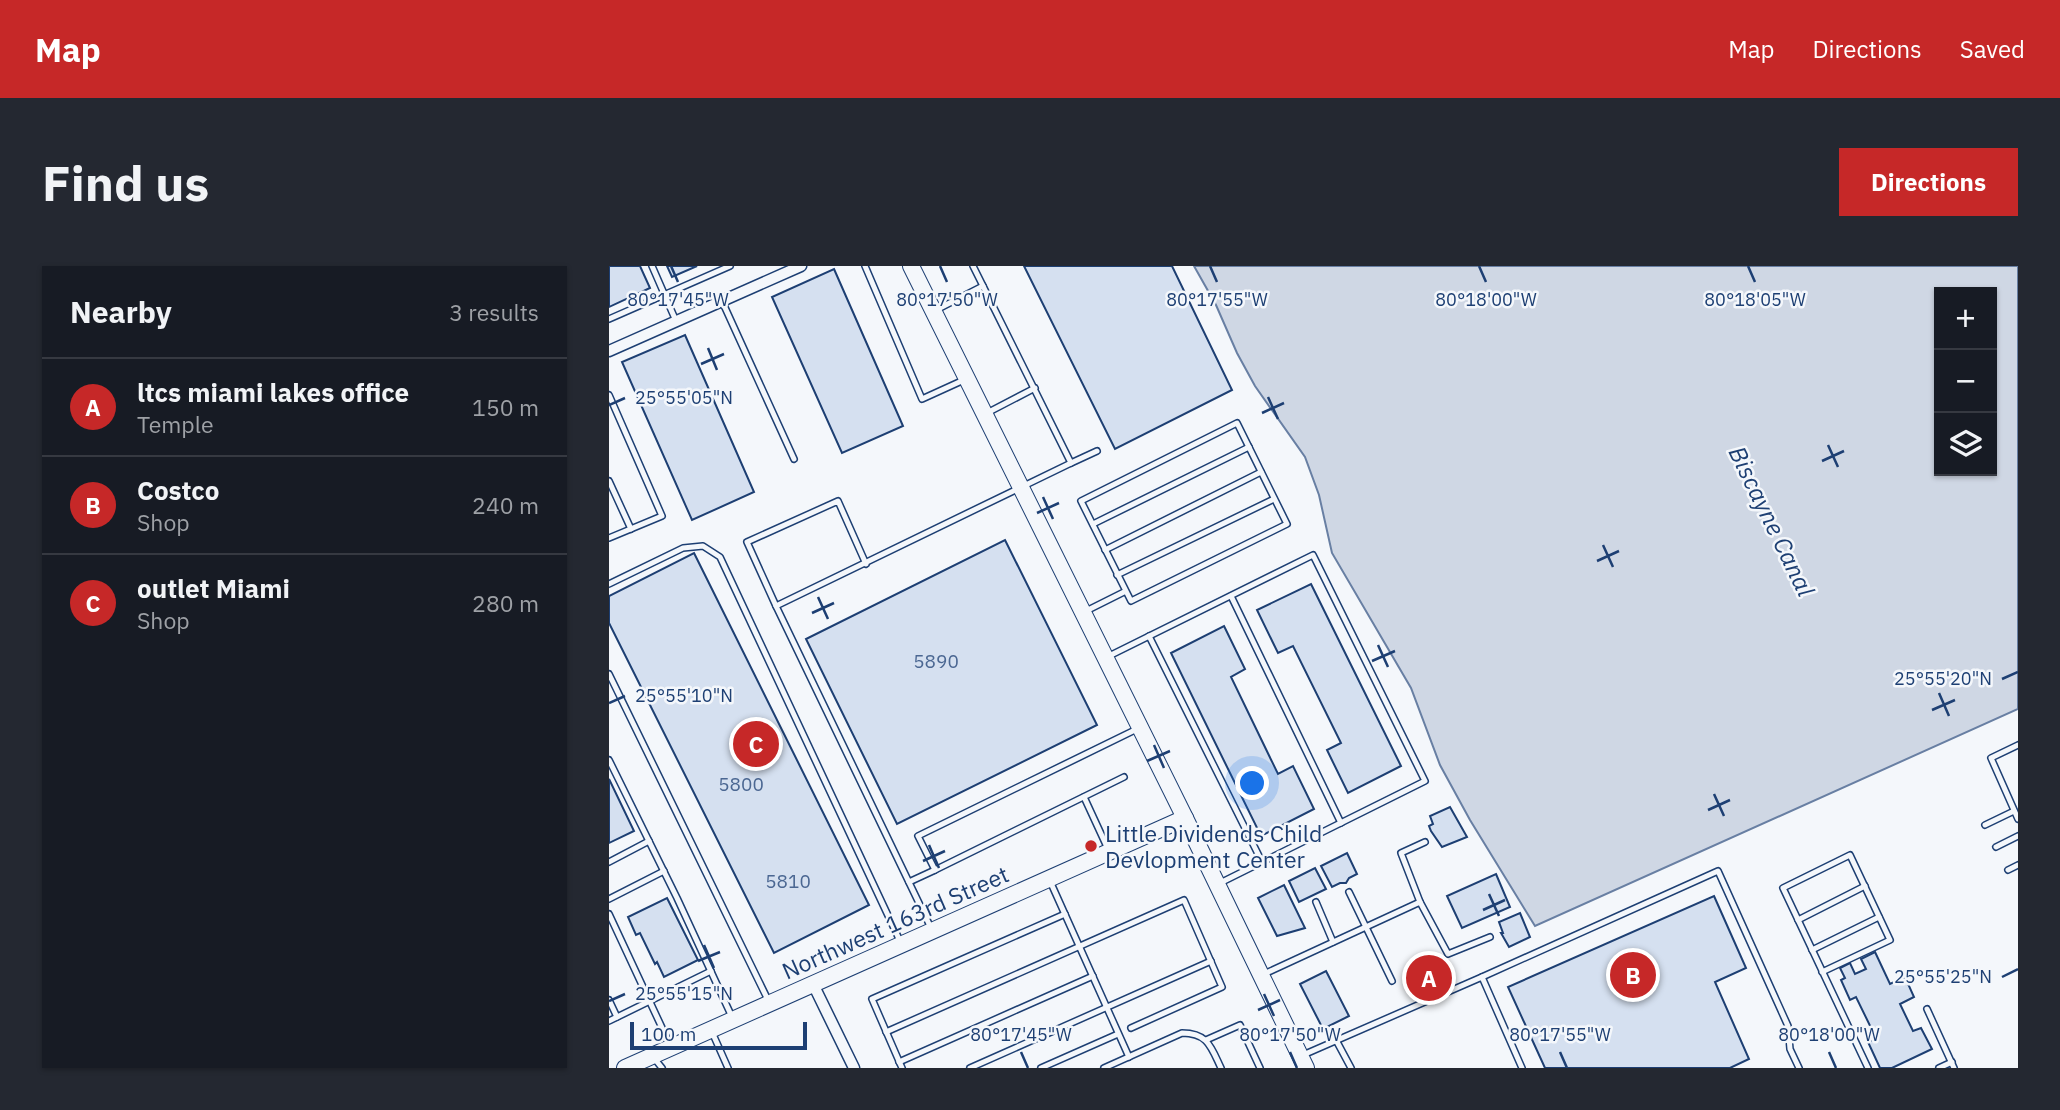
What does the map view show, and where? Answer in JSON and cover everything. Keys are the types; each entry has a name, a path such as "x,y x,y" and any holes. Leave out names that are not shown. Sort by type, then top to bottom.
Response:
{"street":[{"path":"609,351 801,266"},
{"path":"911,266 1303,1062"},
{"name":"Northwest 163rd Street","path":"625,1068 657,1062 671,1047 1185,818"},
{"path":"813,984 854,1068"}],"lane":[{"path":"652,266 677,321"},
{"path":"609,319 730,266"},
{"path":"865,266 922,399 967,379"},
{"path":"973,266 1071,463"},
{"path":"933,311 983,286"},
{"path":"722,301 794,459"},
{"path":"985,414 1035,388"},
{"path":"609,395 662,516 609,538"},
{"path":"1237,423 1249,447 1287,524 1131,601 1081,501 1237,423"},
{"path":"1093,524 1249,447"},
{"path":"776,606 1097,451"},
{"path":"1105,550 1261,472"},
{"path":"609,481 631,529"},
{"path":"1118,575 1274,499"},
{"path":"866,564 838,501 747,542 932,930"},
{"path":"609,584 683,548 703,547 720,557 902,944"},
{"path":"1105,658 1313,555 1425,781 1217,884"},
{"path":"1083,612 1126,591"},
{"path":"1231,596 1341,823"},
{"path":"1149,636 1262,862"},
{"path":"609,674 769,1003"},
{"path":"935,870 918,836 1140,727"},
{"path":"2018,746 1991,758 2018,819"},
{"path":"609,760 733,1020"},
{"path":"909,882 1124,777"},
{"path":"1084,797 1109,852"},
{"path":"1985,825 2014,811"},
{"path":"1996,847 2018,836"},
{"path":"609,862 649,841"},
{"path":"1425,842 1401,853 1420,902 1448,954 1490,937"},
{"path":"1822,972 1890,940 1850,855 1783,888 1822,972 1868,1068"},
{"path":"2008,870 2018,865"},
{"path":"1303,1062 1336,1040 1717,870 1788,1026 1790,1049 1796,1067"},
{"path":"609,899 664,871"},
{"path":"1049,878 1129,1057"},
{"path":"1798,920 1865,886"},
{"path":"1349,892 1392,981"},
{"path":"886,1032 1184,900 1222,987 1131,1028"},
{"path":"1316,902 1333,942"},
{"path":"1261,975 1420,902"},
{"path":"609,914 611,924 671,1047"},
{"path":"1065,914 872,999 886,1032 901,1065 1093,976"},
{"path":"1812,950 1879,916"},
{"path":"970,1068 1211,961"},
{"path":"609,1021 711,971"},
{"path":"1482,977 1522,1068"},
{"path":"609,1000 617,1017"},
{"path":"1927,1009 1953,1065 1939,1068"},
{"path":"1206,1040 1240,1025 1260,1068"},
{"path":"711,1029 728,1068"},
{"path":"1104,1068 1182,1033 1195,1033 1206,1040 1221,1068"},
{"path":"1041,1068 1118,1034"},
{"path":"1336,1040 1351,1068"}],"water":[{"name":"Biscayne Canal","path":"1194,266 2018,266 2018,709 1535,926 1470,820 1440,765 1411,688 1332,553 1319,495 1305,457 1255,386 1216,305"}],"building":[{"path":"609,266 640,266 650,288 609,307"},
{"path":"667,266 697,266 672,277"},
{"path":"1024,266 1172,266 1232,390 1115,449"},
{"path":"834,269 903,426 842,453 772,297"},
{"path":"685,335 754,492 692,520 622,362"},
{"path":"1005,540 1097,725 897,824 806,639"},
{"path":"694,553 869,905 774,953 609,623 609,596"},
{"path":"1311,584 1401,766 1348,793 1327,750 1341,743 1293,646 1278,653 1257,610"},
{"path":"1224,626 1245,669 1231,677 1278,774 1293,766 1314,809 1261,836 1171,653"},
{"path":"609,779 634,831 609,843"},
{"path":"1450,807 1467,837 1442,847 1429,826 1433,824 1430,816"},
{"path":"1347,853 1357,874 1346,883 1332,887 1321,866"},
{"path":"1315,868 1326,889 1299,902 1289,881"},
{"path":"1496,874 1510,907 1462,928 1447,896"},
{"path":"1284,885 1305,928 1277,936 1258,898"},
{"path":"1714,896 1746,968 1715,982 1749,1059 1730,1068 1545,1068 1508,987"},
{"path":"667,898 698,960 664,977 640,933 636,935 628,917"},
{"path":"1520,913 1530,937 1509,947 1501,933 1499,922"},
{"path":"1875,952 1890,984 1905,977 1914,997 1900,1004 1913,1031 1921,1028 1932,1049 1892,1068 1880,1068 1868,1042 1876,1038 1856,997 1850,1000 1841,980 1845,978 1840,968 1850,963 1855,974 1866,969 1861,959"},
{"path":"1326,971 1349,1016 1323,1029 1300,984"}],"place":[{"name":"outlet Miami","path":"756,744"},
{"name":"Little Dividends Child Devlopment Center","path":"1091,846"},
{"name":"Costco","path":"1633,975"},
{"name":"ltcs miami lakes office","path":"1429,978"}]}
